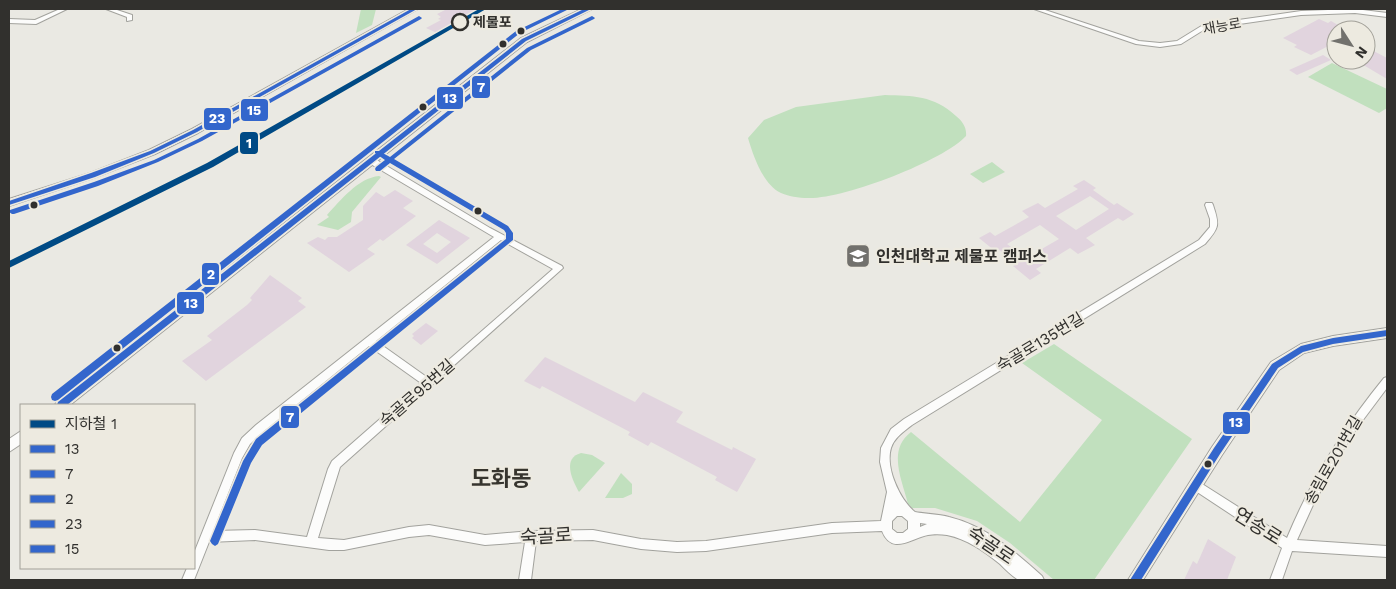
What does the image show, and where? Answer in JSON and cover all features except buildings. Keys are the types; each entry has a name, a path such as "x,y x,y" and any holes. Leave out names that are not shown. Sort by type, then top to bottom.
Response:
{"main road":[{"path":"9,203 93,175 152,152 195,131 414,9"},
{"path":"62,404 524,40 588,9"},
{"path":"1135,580 1275,366 1302,349 1333,341 1387,332"},
{"path":"9,446 20,438"}],"street":[{"path":"9,20 36,22 64,9"},
{"path":"108,9 130,16 129,20"},
{"name":"재능로","path":"1037,9 1138,43 1160,45 1179,43 1203,27 1303,11 1356,11 1387,15"},
{"path":"195,564 238,456 246,441 500,236 372,161"},
{"name":"숙골로135번길","path":"887,521 892,492 885,455 886,448 896,432 908,422 1202,242 1214,228 1214,219 1209,204"},
{"name":"숙골로95번길","path":"311,542 334,467 559,268 500,236"},
{"path":"369,341 428,383"},
{"name":"송림로201번길","path":"1276,580 1288,544 1309,501 1361,412 1387,381"},
{"name":"연송로","path":"1195,486 1288,544 1387,552"},
{"name":"숙골로135번길","path":"892,492 898,498 907,514"},
{"name":"숙골로","path":"206,537 255,535 344,545 419,530 440,531 485,540 532,536 593,535 641,544 677,547 706,546 887,521 898,511 956,524 976,532 995,544 1038,580"},
{"path":"907,514 915,527 913,534"},
{"name":"숙골로","path":"887,521 890,534 898,538 906,538 923,530 934,529 964,534 988,548 1026,580"},
{"path":"524,580 532,536"}],"green space":[{"path":"361,9 376,9 372,25 356,33"},
{"path":"1326,66 1326,70 1347,70 1387,89 1387,108 1379,113 1308,77"},
{"path":"885,95 922,98 939,104 960,120 965,127 966,136 936,157 915,167 867,186 843,193 823,197 794,197 775,189 764,177 748,138 764,120 796,107"},
{"path":"992,162 1005,172 983,183 970,174"},
{"path":"379,176 381,177 352,212 351,222 338,230 317,225 329,217 327,215 357,185"},
{"path":"1054,344 1192,439 1094,580 1054,580 1010,543 977,521 935,508 912,508 908,504 898,466 900,447 904,439 911,432 1020,522 1102,420 1022,363"},
{"path":"581,453 592,455 605,463 579,492 570,470 570,464 575,456"},
{"path":"621,473 632,484 632,494 623,498 605,498"}],"metro line":[{"name":"1","path":"9,265 210,165 483,9"}],"transit line":[{"name":"23","path":"9,203 93,175 152,152 195,131 414,9"},
{"name":"2","path":"55,397 518,32 566,9"},
{"name":"13","path":"62,404 524,40 588,9"},
{"name":"15","path":"12,212 96,184 156,161 200,140 419,18"},
{"name":"7","path":"378,169 529,49 592,18"},
{"name":"7","path":"215,541 247,461 259,442 509,240 510,233 506,228 377,152"},
{"name":"13","path":"1135,580 1217,451 1275,366 1301,349 1333,341 1387,333"}],"place":[{"name":"제물포","path":"460,22"},
{"name":"인천대학교 제물포 캠퍼스","path":"858,256"}],"district":[{"name":"도화동","path":"501,478"}]}
